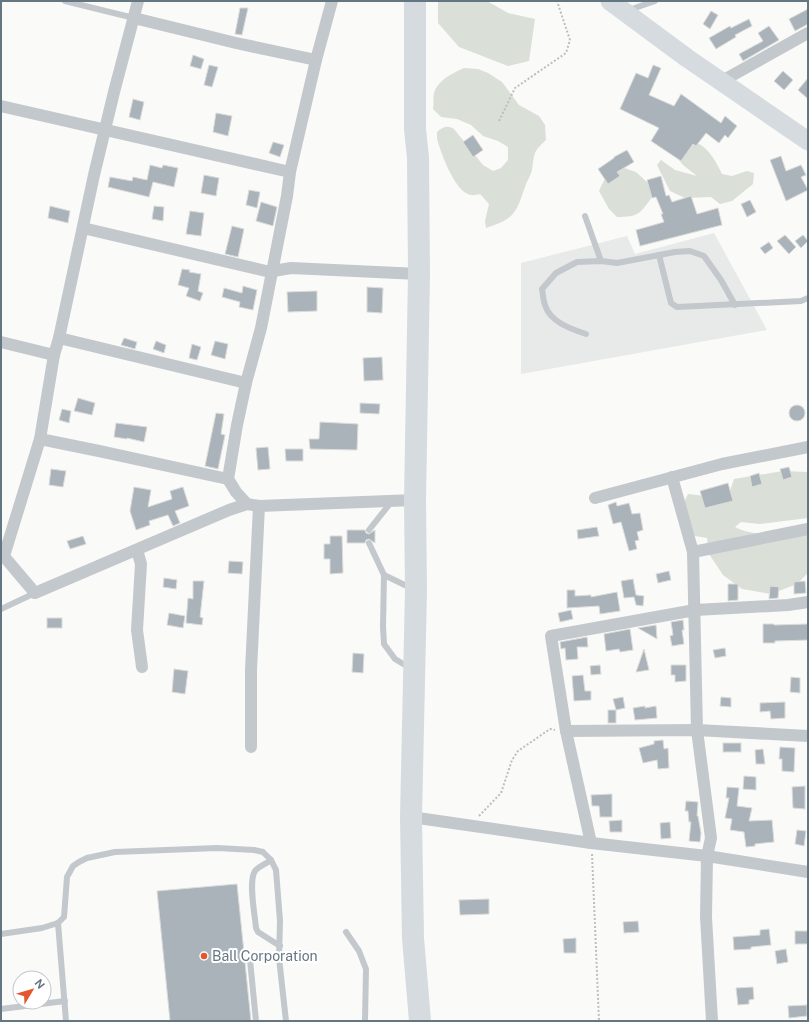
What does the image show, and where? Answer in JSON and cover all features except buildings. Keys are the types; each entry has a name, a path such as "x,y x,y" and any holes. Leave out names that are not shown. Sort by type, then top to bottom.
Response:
{"highway":[{"path":"414,1 415,129 418,158 419,274 415,500 416,590 413,670 411,817 413,938 420,1021"},
{"path":"418,158 421,132 425,1"}],"main road":[{"path":"617,6 808,141"}],"street":[{"path":"138,1 105,129 54,355 40,440 2,554 35,593 229,510 253,505 415,500"},
{"path":"253,505 236,492 228,479 246,383 261,328 273,271 290,172 316,60 332,1"},
{"path":"134,18 236,43 316,60"},
{"path":"722,81 808,33"},
{"path":"1,106 290,172"},
{"path":"83,228 273,271 291,268 419,274"},
{"path":"59,338 246,383"},
{"path":"1,342 54,355"},
{"path":"40,440 100,451 228,479"},
{"path":"595,498 722,464 808,447"},
{"path":"672,477 693,552 697,730 711,838 707,856 706,917 712,1021"},
{"path":"251,748 253,505"},
{"path":"693,552 808,529"},
{"path":"137,550 141,564 137,630 142,667"},
{"path":"591,843 566,731 550,636 695,610 788,605 808,602"},
{"path":"566,731 697,730 808,736"},
{"path":"411,817 591,843 707,856 808,872"}],"lane":[{"path":"65,1 134,18"},
{"path":"617,6 655,1"},
{"path":"585,216 601,261"},
{"path":"586,334 575,331 554,319 545,306 542,289 556,273 577,262 601,261 616,263 675,252 690,251 704,256 721,280 735,304"},
{"path":"659,255 671,303 674,306 682,308 801,301 808,298"},
{"path":"369,530 392,501"},
{"path":"369,543 384,575 384,644 395,659 413,670"},
{"path":"384,575 416,590"},
{"path":"1,609 35,593"},
{"path":"1,934 42,928 58,923 64,917 68,877 73,866 87,858 115,852 217,848 263,852 271,860 276,870 280,921 279,958 286,1021"},
{"path":"271,860 258,868 254,873 252,881 256,928 258,932 280,946"},
{"path":"58,923 66,1021"},
{"path":"346,932 359,951 366,969 366,1021"},
{"path":"256,1021 250,960 252,958 277,956 279,958"},
{"path":"1,1009 65,1001"}],"path":[{"path":"499,121 515,88 566,53 570,40 557,1"},
{"path":"458,823 478,817 501,793 512,760 518,751 550,729 566,731"},
{"path":"591,843 599,1021"}],"shaded area":[{"path":"438,1 487,1 508,13 535,19 529,61 508,66 459,47 438,23"},
{"path":"464,68 478,69 488,73 502,82 519,105 539,116 545,125 546,140 538,148 535,154 532,172 517,208 514,213 504,221 486,228 485,221 489,204 480,194 469,195 458,185 449,170 437,139 437,132 443,128 449,127 454,129 483,165 493,171 501,168 508,160 508,147 498,141 483,136 471,125 457,119 441,117 433,109 434,93 439,84 455,72"},
{"path":"699,144 710,153 722,174 732,176 747,171 754,173 753,184 732,201 720,204 711,197 685,198 670,191 657,165 661,160 675,170 697,176 679,160 690,145"},
{"path":"624,168 636,172 649,184 652,197 638,213 630,216 617,217 609,209 599,191 610,173"},
{"path":"714,233 767,330 521,374 521,263 627,236 635,254"},
{"path":"783,471 808,472 808,518 759,524 741,522 735,527 744,531 762,534 808,527 808,573 797,584 771,594 742,589 723,575 709,554 707,538 695,536 688,528 679,512 688,494 722,498 730,491 734,479"}],"place":[{"name":"Ball Corporation","path":"204,956"}]}
